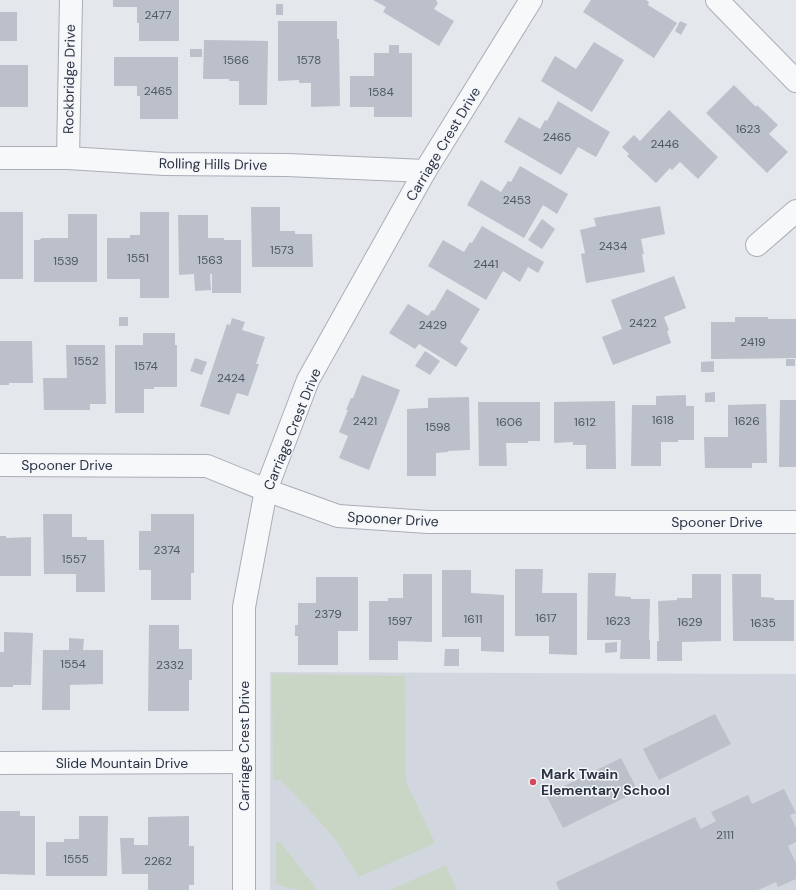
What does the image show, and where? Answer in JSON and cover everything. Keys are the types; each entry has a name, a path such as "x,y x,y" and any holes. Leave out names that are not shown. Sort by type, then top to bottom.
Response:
{"street":[{"name":"Rockbridge Drive","path":"68,158 71,0"},
{"name":"Carriage Crest Drive","path":"244,890 244,607 266,490 308,380 425,171 531,0"},
{"path":"717,0 796,81"},
{"name":"Rolling Hills Drive","path":"0,158 68,158 164,164 287,165 425,171"},
{"path":"758,245 796,211"},
{"name":"Spooner Drive","path":"0,465 207,466 266,490 338,516 413,521 796,522"},
{"name":"Slide Mountain Drive","path":"0,763 244,762"}],"shaded area":[{"name":"Mark Twain Elementary School","path":"270,672 796,674 796,890 270,890"}],"green space":[{"path":"272,674 405,676 406,782 435,843 359,877 336,840 314,815 280,780 273,780"},
{"path":"280,842 317,890 301,890 276,883 276,843"},
{"path":"446,865 457,890 390,890"}],"building":[{"path":"113,0 179,0 179,41 139,41 137,7 113,7"},
{"path":"373,0 437,0 436,1 438,3 434,9 454,21 439,46 383,12 386,7"},
{"path":"591,0 646,0 649,2 648,5 677,23 654,58 583,12"},
{"path":"276,4 283,4 283,15 276,15"},
{"path":"0,12 17,12 17,41 0,41"},
{"path":"278,21 337,21 337,39 339,39 340,106 311,107 311,83 299,83 299,80 278,81"},
{"path":"680,21 687,24 681,35 675,31"},
{"path":"204,40 268,41 267,105 239,105 239,81 229,81 229,79 203,79"},
{"path":"594,42 624,60 592,112 541,81 555,56 576,69"},
{"path":"389,45 399,45 399,53 412,53 412,117 374,117 374,107 350,107 350,76 374,76 374,53 389,53"},
{"path":"190,49 202,49 202,57 190,57"},
{"path":"114,57 178,57 178,119 140,119 140,96 137,96 137,86 114,86"},
{"path":"0,65 28,65 28,107 0,107"},
{"path":"734,85 756,107 757,105 778,125 769,134 788,152 767,173 706,113"},
{"path":"558,101 610,132 596,157 578,147 561,175 504,142 519,117 540,129 545,120 547,121"},
{"path":"669,110 718,157 698,179 680,162 672,170 670,168 656,183 627,156 629,154 622,147 634,135 640,141"},
{"path":"520,166 568,194 557,214 543,205 524,238 467,205 481,180 501,192 508,181 511,182"},
{"path":"660,206 665,234 641,239 645,272 586,283 581,254 585,253 580,230 596,226 594,218"},
{"path":"251,207 280,207 280,231 295,231 295,234 312,234 313,267 252,267"},
{"path":"0,212 23,212 23,279 0,279"},
{"path":"140,212 169,212 169,298 140,298 140,279 107,279 107,238 130,238 130,235 140,235"},
{"path":"68,214 97,214 97,282 34,282 34,240 39,240 42,238 68,238"},
{"path":"178,215 208,215 208,238 241,240 241,293 212,293 212,274 210,274 211,290 195,291 194,274 179,275"},
{"path":"542,219 555,229 542,249 528,240"},
{"path":"482,226 544,262 538,273 528,267 520,282 503,271 486,300 428,266 443,240 464,252 470,242 472,243"},
{"path":"674,276 686,308 664,317 669,330 667,331 671,343 613,365 602,337 622,329 611,300"},
{"path":"447,289 480,309 460,342 468,348 456,367 419,344 415,349 389,333 408,304 428,316 432,310 434,311"},
{"path":"119,317 128,317 128,326 119,326"},
{"path":"735,317 796,319 796,358 711,359 711,322 735,322"},
{"path":"232,318 245,322 242,330 265,337 256,364 259,364 248,396 237,393 229,415 200,406 227,324 230,325"},
{"path":"143,333 175,333 175,345 177,345 177,387 154,387 154,389 144,389 144,413 115,413 115,345 143,345"},
{"path":"0,341 32,341 33,383 9,383 9,385 0,385"},
{"path":"66,345 105,345 106,404 90,404 90,410 44,410 43,378 67,378"},
{"path":"425,351 440,361 430,375 415,366"},
{"path":"195,358 207,362 202,375 190,371"},
{"path":"786,359 795,359 795,366 786,366"},
{"path":"714,361 714,372 701,372 701,362"},
{"path":"362,375 400,390 369,470 339,458 348,436 339,432 348,410 346,410 351,398 353,398"},
{"path":"715,392 715,402 705,402 705,393"},
{"path":"686,395 686,406 694,406 694,440 661,442 661,466 631,466 632,405 656,405 656,396"},
{"path":"469,397 470,450 436,453 436,476 407,476 407,409 428,408 428,398"},
{"path":"780,400 796,400 796,467 779,467"},
{"path":"615,401 616,469 586,469 586,445 573,445 573,442 554,443 554,402"},
{"path":"478,402 540,402 540,441 528,441 528,443 506,443 507,466 479,466"},
{"path":"766,404 767,463 752,463 752,468 705,468 704,437 728,437 728,405"},
{"path":"43,514 72,514 72,537 87,537 87,540 104,540 105,592 76,592 76,574 44,574"},
{"path":"151,514 194,514 194,573 191,573 191,600 151,600 151,570 139,570 139,531 151,531"},
{"path":"0,536 6,536 6,538 31,537 31,576 0,576"},
{"path":"515,569 543,569 542,593 577,593 577,655 549,654 549,636 515,636"},
{"path":"442,570 471,570 471,593 504,595 504,652 481,651 481,637 442,637"},
{"path":"588,573 616,573 615,596 631,597 631,599 650,599 650,659 620,659 621,640 587,640"},
{"path":"403,574 432,574 432,642 398,641 398,660 369,660 369,601 388,601 388,598 403,598"},
{"path":"692,574 721,574 721,641 682,642 682,661 657,661 657,641 659,641 658,601 677,600 677,598 692,598"},
{"path":"732,574 761,574 761,597 774,598 774,600 794,600 794,641 733,641"},
{"path":"316,577 358,577 358,631 338,631 338,665 298,665 298,636 295,636 295,625 298,625 298,603 316,603"},
{"path":"149,625 179,625 179,649 192,649 192,680 189,680 189,711 148,711"},
{"path":"4,632 33,633 31,685 0,687 0,652 4,652"},
{"path":"69,638 84,639 83,650 103,650 103,684 70,685 70,710 42,710 43,650 69,650"},
{"path":"617,642 617,652 605,653 605,643"},
{"path":"445,649 459,649 459,666 444,666"},
{"path":"715,714 731,744 659,780 643,749"},
{"path":"621,758 638,791 563,828 546,795"},
{"path":"784,789 796,813 790,815 796,828 796,842 788,846 796,863 796,879 778,887 776,882 758,890 559,890 556,882 695,817 701,829 716,821 711,812 748,795 752,804"},
{"path":"0,811 20,811 20,816 35,816 35,875 0,874"},
{"path":"79,816 108,816 107,876 46,876 46,842 64,842 64,839 79,839"},
{"path":"189,816 189,846 194,846 194,885 189,885 189,890 148,890 148,874 122,874 120,838 134,838 134,845 148,845 148,817"}],"place":[{"name":"Mark Twain Elementary School","path":"533,782"}]}
